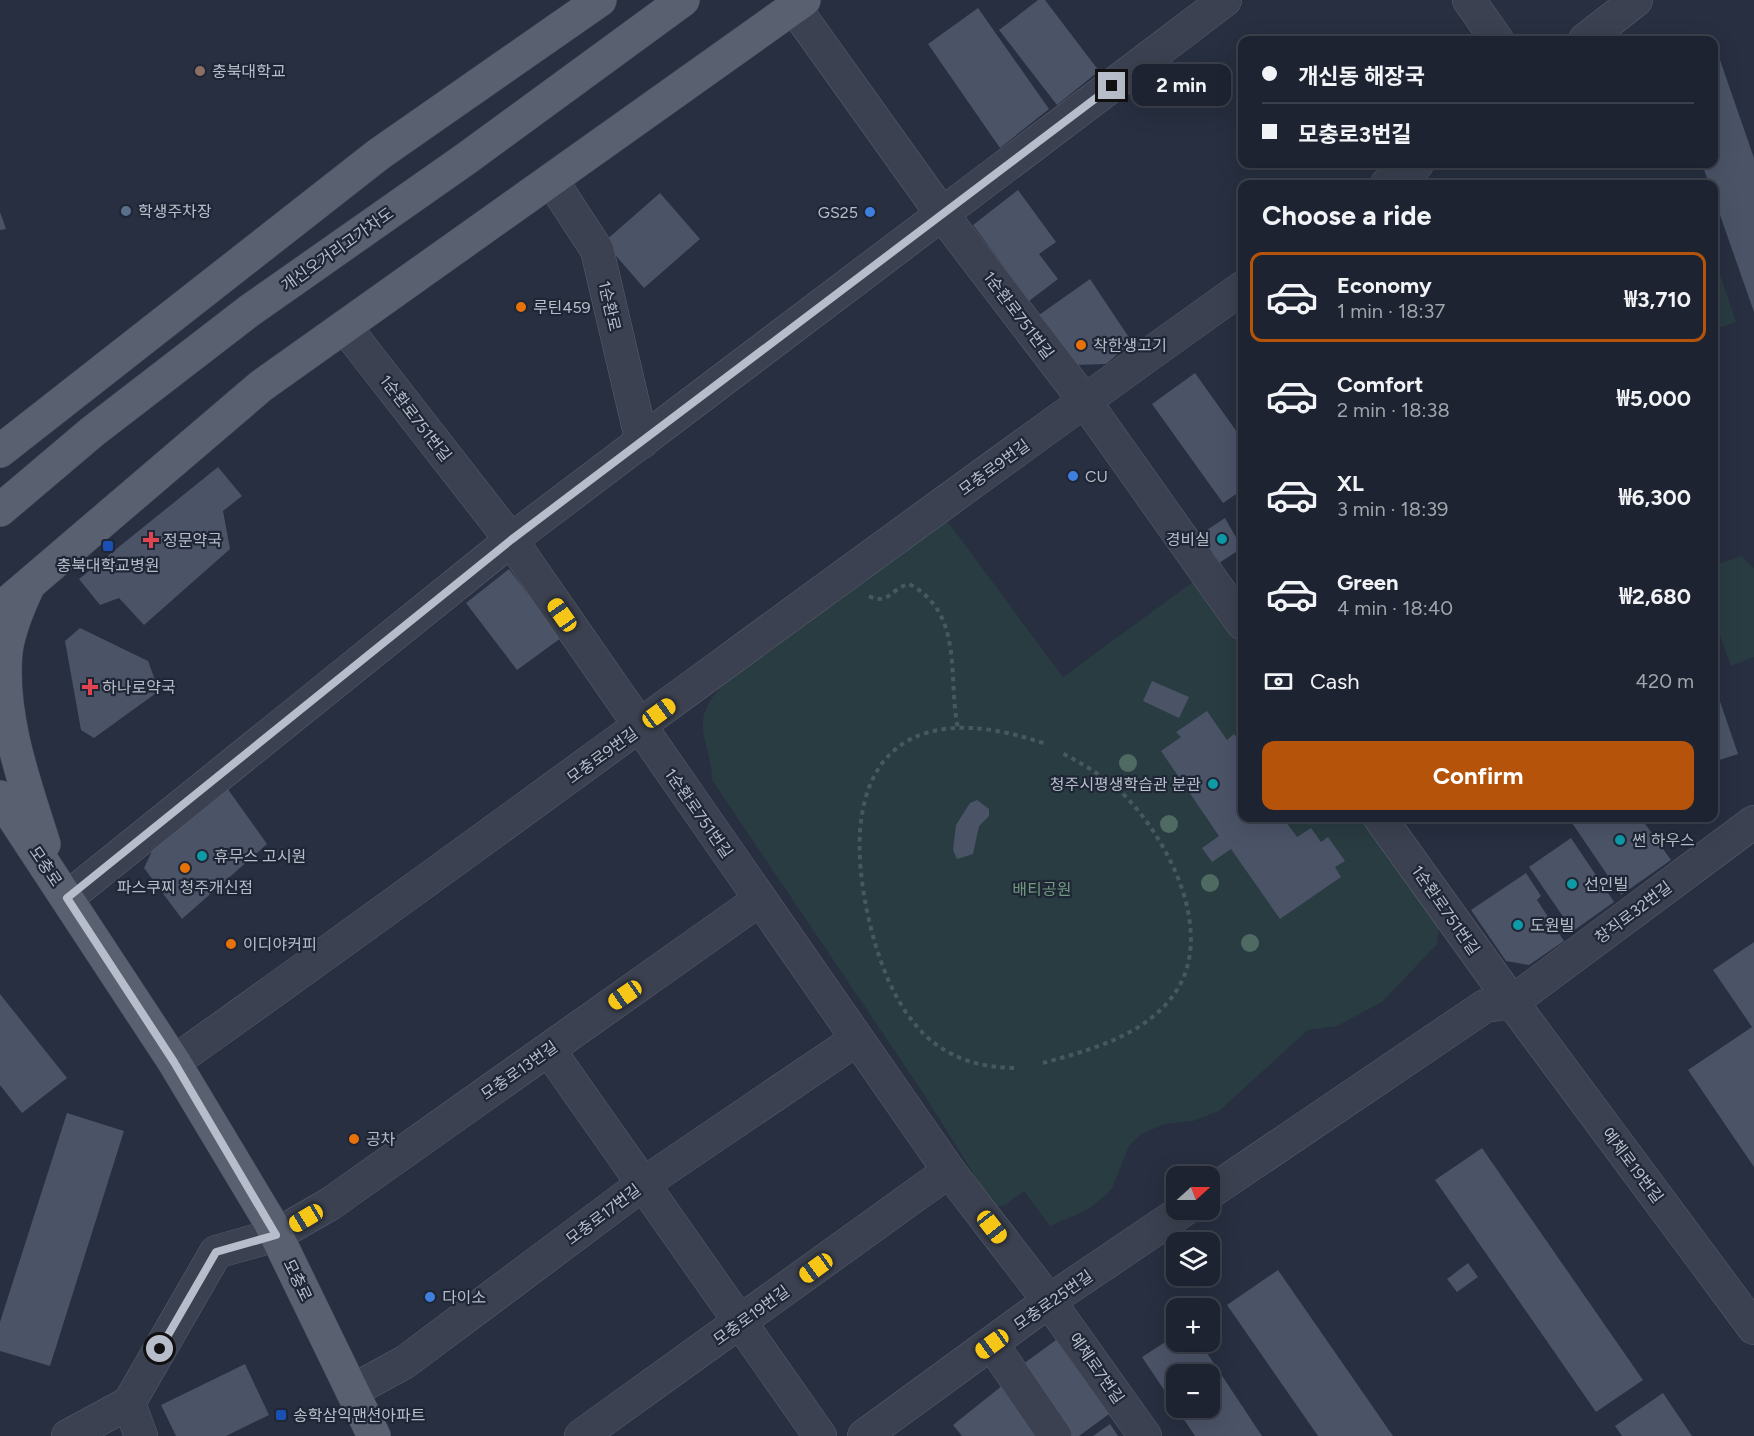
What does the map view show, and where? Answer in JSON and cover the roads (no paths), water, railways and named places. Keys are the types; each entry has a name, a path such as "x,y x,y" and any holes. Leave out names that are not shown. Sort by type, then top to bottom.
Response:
{"main road":[{"path":"0,451 379,154 600,0"},
{"name":"개신오거리고가차도","path":"0,510 92,432 249,311 466,158 683,0"},
{"path":"0,609 31,580 261,386 799,4"},
{"path":"31,580 16,612 6,652 7,696 15,749 47,854 67,898"},
{"name":"모충로","path":"0,796 9,818 67,898 174,1062 276,1235 374,1436"}],"street":[{"path":"67,898 511,540 1225,0"},
{"path":"1469,0 1494,36"},
{"path":"1590,36 1636,0"},
{"name":"1순환로751번길","path":"799,4 942,214 1084,400 1238,616"},
{"path":"1393,180 1411,168"},
{"name":"1순환로","path":"552,181 597,250 642,442"},
{"name":"모충로9번길","path":"174,1062 640,727 1084,400 1238,291"},
{"name":"1순환로751번길","path":"345,327 511,540 949,1171 1049,1301"},
{"name":"1순환로751번길","path":"1383,822 1512,1002"},
{"name":"창직로32번길","path":"1512,1002 1754,822"},
{"name":"모충로13번길","path":"129,1403 216,1252 276,1235 330,1204 759,900"},
{"path":"1220,1186 1485,1006 1512,1002"},
{"name":"예체로19번길","path":"1512,1002 1754,1328"},
{"name":"모충로17번길","path":"352,1391 405,1362 643,1184 856,1039"},
{"path":"549,1050 820,1436"},
{"name":"모충로19번길","path":"581,1436 949,1171"},
{"name":"모충로25번길","path":"864,1436 1049,1301 1169,1220"},
{"name":"예체로7번길","path":"1049,1301 1145,1436"},
{"path":"992,1344 1055,1436"},
{"path":"68,1436 129,1403 141,1436"}],"place":[{"name":"충북대학교","path":"200,71"},
{"name":"학생주차장","path":"126,211"},
{"name":"GS25","path":"870,212"},
{"name":"루틴459","path":"521,307"},
{"name":"착한생고기","path":"1081,345"},
{"name":"CU","path":"1073,476"},
{"name":"경비실","path":"1222,539"},
{"name":"정문약국","path":"151,540"},
{"name":"충북대학교병원","path":"108,546"},
{"name":"하나로약국","path":"90,687"},
{"name":"청주시평생학습관 분관","path":"1213,784"},
{"name":"썬 하우스","path":"1620,840"},
{"name":"휴무스 고시원","path":"202,856"},
{"name":"파스쿠찌 청주개신점","path":"185,868"},
{"name":"선인빌","path":"1572,884"},
{"name":"도원빌","path":"1518,925"},
{"name":"이디야커피","path":"231,944"},
{"name":"공차","path":"354,1139"},
{"name":"다이소","path":"430,1297"},
{"name":"송학삼익맨션아파트","path":"281,1415"}],"park label":[{"name":"배티공원","path":"1042,889"}]}
